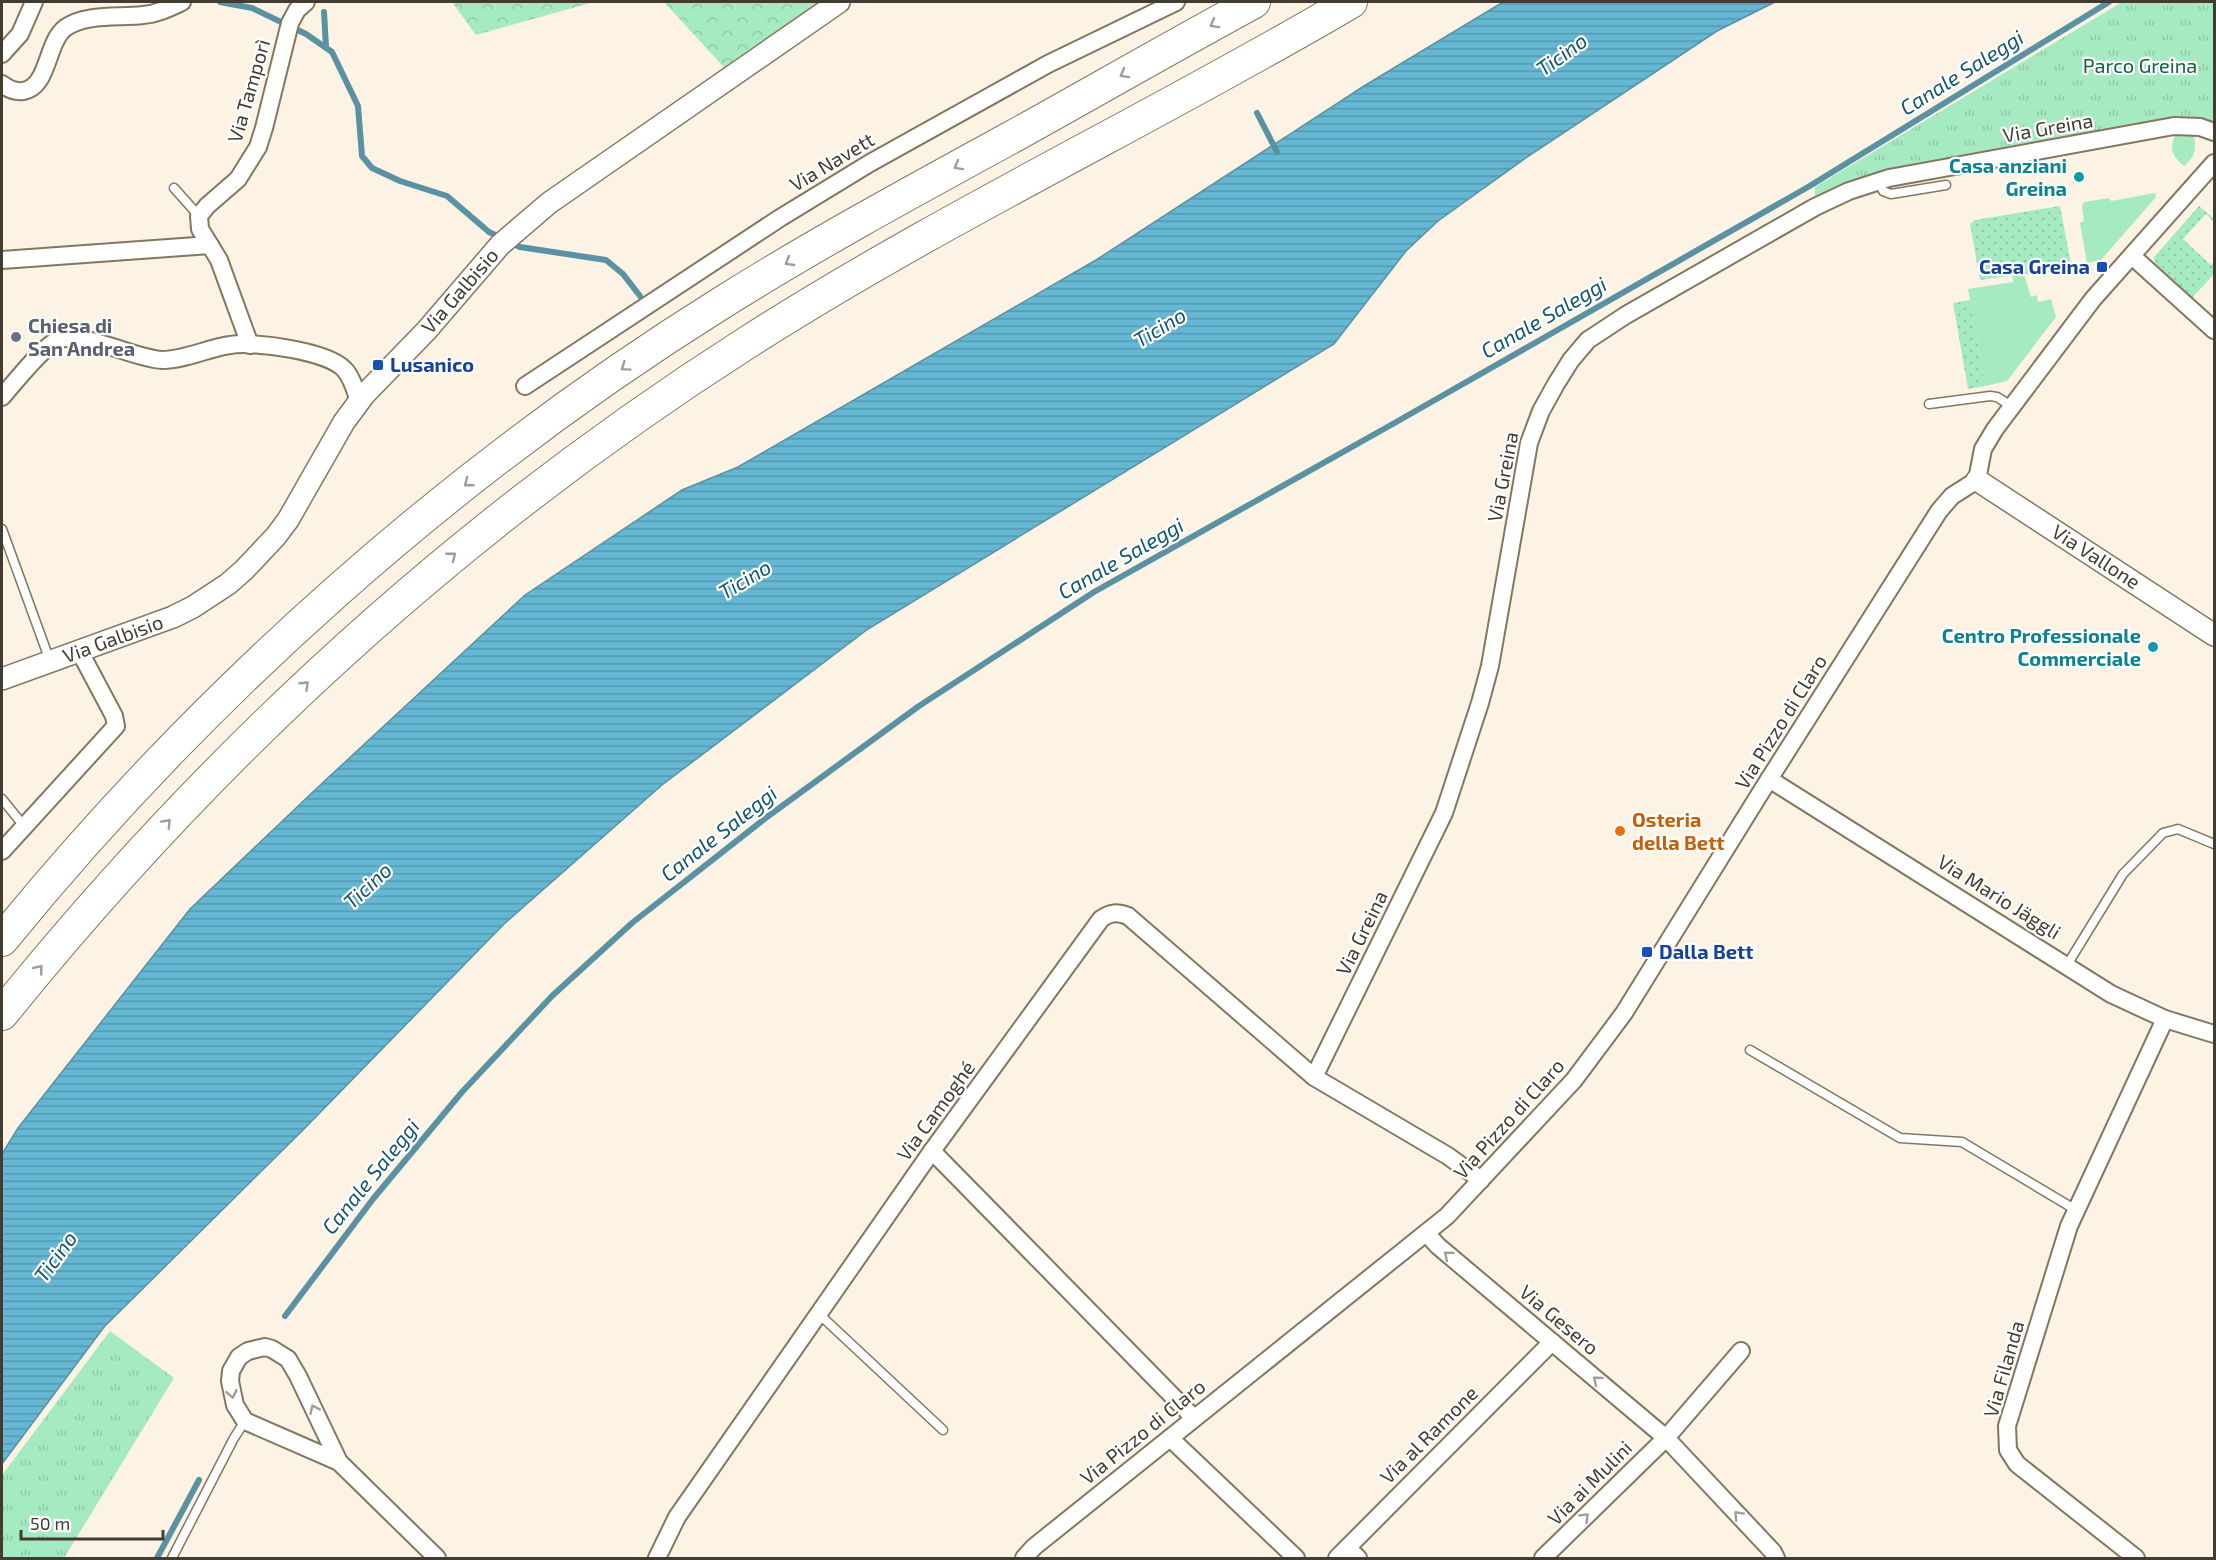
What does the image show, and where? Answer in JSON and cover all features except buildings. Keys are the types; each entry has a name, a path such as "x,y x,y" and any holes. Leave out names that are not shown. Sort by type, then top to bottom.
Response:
{"highway":[{"path":"2,940 92,834 150,771 232,690 313,614 393,545 520,442 645,353 805,252 1254,2"},
{"path":"2,1014 130,862 204,783 278,710 357,637 435,570 568,466 684,383 815,300 939,229 1264,52 1351,2"}],"street":[{"path":"2,54 20,34 34,2"},
{"path":"2,84 12,91 25,91 32,88 39,79 59,34 77,22 98,18 154,14 182,2"},
{"name":"Via Tamporì","path":"199,216 238,179 258,147 289,28 297,10 306,2"},
{"name":"Via Galbisio","path":"2,679 153,625 194,607 228,584 276,536 288,520 344,422 359,402 427,330 505,241 549,203 839,2"},
{"name":"Via Navett","path":"525,386 780,218 870,163 1048,64 1176,2"},
{"name":"Via Greina","path":"1314,1077 1443,813 1490,666 1529,443 1541,411 1571,360 1588,340 1626,315 1815,207 1880,180 2174,126 2200,127 2214,132"},
{"path":"1977,480 1983,449 2092,299 2214,163"},
{"path":"199,216 200,229 219,260 250,345"},
{"path":"2,260 210,245"},
{"path":"2132,256 2214,330"},
{"path":"2,397 56,340 78,337 144,358 164,360 231,344 291,348 328,358 344,369 359,402"},
{"name":"Via Vallone","path":"1977,480 2213,632"},
{"name":"Via Pizzo di Claro","path":"1024,1558 1034,1547 1448,1216 1574,1080 1624,1013 1939,511 1955,494 1977,480"},
{"path":"2,851 117,724 80,652"},
{"name":"Via Mario Jäggli","path":"1769,779 2111,994 2165,1019 2214,1034"},
{"name":"Via Camoghé","path":"657,1558 677,1516 932,1152 1101,919 1114,912 1128,916 1314,1077"},
{"name":"Via Filanda","path":"2136,1558 2017,1464 2008,1450 2007,1426 2069,1226 2165,1019"},
{"path":"1314,1077 1448,1156 1481,1180"},
{"path":"932,1152 1194,1418"},
{"name":"Via Gesero","path":"1426,1233 1438,1246 1666,1438 1773,1552 1776,1558"},
{"name":"Via al Ramone","path":"1347,1555 1552,1342"},
{"path":"339,1462 245,1421 235,1405 231,1371 234,1364 248,1350 272,1349 288,1359 339,1462 437,1558"},
{"path":"1666,1438 1741,1352"},
{"path":"1170,1438 1296,1558"},
{"name":"Via ai Mulini","path":"1543,1558 1666,1438"}],"lane":[{"path":"1880,180 1883,191 1891,194 1946,185"},
{"path":"174,188 199,216"},
{"path":"1929,404 1990,396 1997,397 2013,406"},
{"path":"2,530 50,662"},
{"path":"2,799 24,826"},
{"path":"2067,966 2123,874 2133,861 2163,833 2178,829 2214,844"},
{"path":"1750,1050 1900,1137 1962,1142 2076,1210"},
{"path":"819,1314 943,1431"},
{"path":"172,1558 245,1421"}],"green space":[{"path":"452,2 594,2 476,35"},
{"path":"664,2 839,2 731,75"},
{"name":"Parco Greina","path":"2122,2 2214,2 2214,132 2200,127 1889,178 1815,207 1815,187"},
{"path":"2176,133 2194,135 2194,152 2184,166 2172,151"},
{"path":"2155,193 2156,197 2101,260 2087,263 2080,223 2084,221 2082,206 2084,202 2109,198 2111,201"},
{"path":"2060,206 2072,270 2068,268 1980,280 1970,224 1975,220"},
{"path":"2199,206 2214,219 2214,222 2206,214 2183,239 2211,265 2214,262 2214,274 2191,299 2155,266 2154,257"},
{"path":"2024,274 2031,297 2037,295 2038,302 2051,299 2056,317 2007,381 1985,386 1968,289 2013,282 2012,275"},
{"path":"1970,300 1985,386 1968,389 1953,303"},
{"path":"110,1331 174,1378 64,1558 2,1558 2,1475"}],"water":[{"name":"Ticino","path":"1503,2 1775,2 1717,31 1527,157 1438,221 1406,251 1334,344 868,629 662,785 504,924 303,1130 104,1327 2,1464 2,1154 18,1128 190,909 525,595 682,490 738,467 1096,260 1364,86"}],"waterway":[{"path":"220,2 252,8 306,34 332,52 358,106 362,156 372,168 400,181 447,196 489,232 520,247 606,260 623,274 640,296"},
{"name":"Canale Saleggi","path":"285,1316 373,1199 462,1092 552,996 632,923 767,817 919,706 1094,592 1808,187 2109,2"},
{"path":"324,12 326,47"},
{"path":"1257,113 1277,152"},
{"name":"Canale Saleggi","path":"157,1558 199,1480"}],"place":[{"name":"Casa anziani Greina","path":"2079,177"},
{"name":"Casa Greina","path":"2102,267"},
{"name":"Chiesa di San Andrea","path":"16,337"},
{"name":"Lusanico","path":"378,365"},
{"name":"Centro Professionale Commerciale","path":"2153,647"},
{"name":"Osteria della Bett","path":"1620,831"},
{"name":"Dalla Bett","path":"1647,952"}]}
